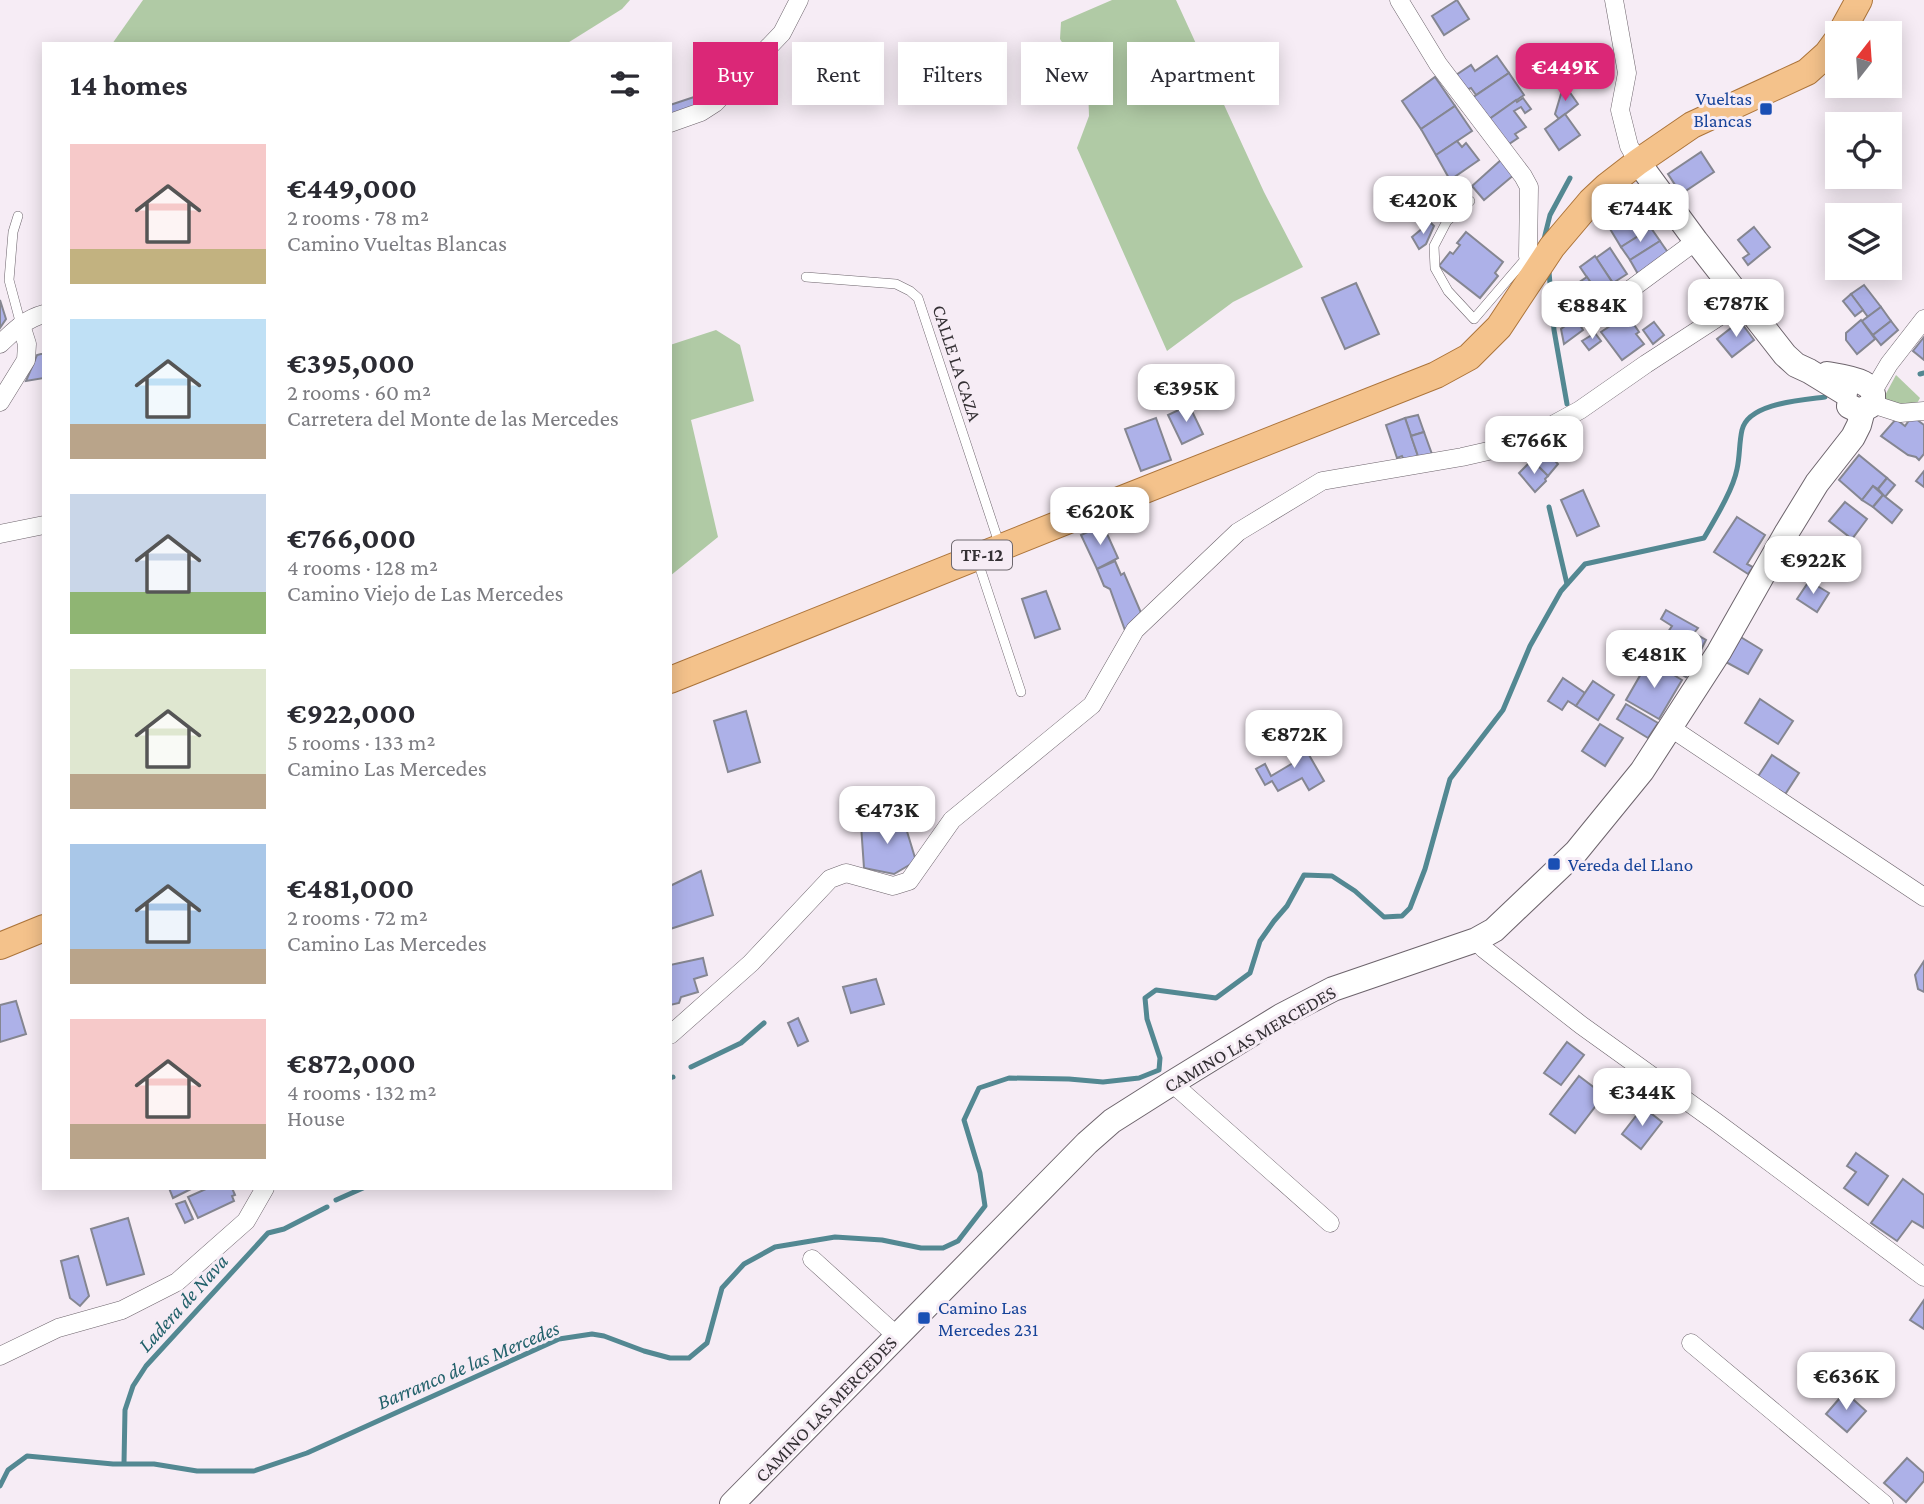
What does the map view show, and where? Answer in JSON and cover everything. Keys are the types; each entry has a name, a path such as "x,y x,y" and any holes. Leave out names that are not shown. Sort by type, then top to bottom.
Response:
{"main road":[{"path":"1848,21 1859,0"},
{"name":"TF-12","path":"672,679 1436,375 1469,357 1499,327 1533,264 1607,186 1692,125 1807,72 1825,56"},
{"path":"1638,162 1696,242 1788,359 1862,396"},
{"name":"CAMINO LAS MERCEDES","path":"732,1504 1087,1143 1112,1121 1281,1016 1333,989 1476,940 1493,930 1576,852 1642,771 1719,652 1817,483 1853,437 1859,425 1862,396"},
{"path":"1,941 42,929"}],"street":[{"path":"672,122 701,112 715,103 782,33 799,0"},
{"path":"1399,0 1438,64 1523,176 1528,187 1533,264"},
{"path":"1614,0 1627,73 1620,110 1629,146 1638,162"},
{"path":"1612,303 1696,242"},
{"path":"672,1033 751,963 830,878 846,873 893,886 909,881 952,820 1092,705 1135,631 1238,532 1322,481 1486,452 1547,428 1580,410 1743,301"},
{"path":"0,344 21,325 42,315"},
{"path":"1924,319 1862,396 1900,413 1924,411"},
{"path":"0,402 26,360 27,344 21,325"},
{"path":"0,534 42,525"},
{"path":"1671,728 1924,897"},
{"path":"1476,940 1484,950 1581,1024 1924,1277"},
{"path":"1172,1083 1330,1223"},
{"path":"0,1356 58,1328 122,1310 177,1282 246,1221 264,1190"},
{"path":"812,1259 897,1336"},
{"path":"1691,1343 1884,1504"}],"lane":[{"path":"1470,201 1447,221 1434,246 1435,268 1448,291 1474,319 1533,264"},
{"path":"18,216 13,232 9,280 21,325"},
{"name":"CALLE LA CAZA","path":"806,277 896,284 910,290 918,298 988,553 1021,692"}],"green space":[{"path":"143,0 630,0 622,9 569,42 113,42"},
{"path":"1112,0 1176,0 1195,42 1127,42 1127,105 1224,105 1264,192 1303,267 1233,302 1167,351 1077,148 1089,116 1089,105 1113,105 1113,42 1062,42 1061,22"},
{"path":"716,330 740,345 754,401 691,420 718,537 672,574 672,344"},
{"path":"1896,375 1920,398 1916,405 1902,406 1882,401"}],"building":[{"path":"1457,0 1469,19 1444,35 1432,16"},
{"path":"1497,56 1509,73 1476,95 1471,88 1466,90 1456,75 1471,65 1475,71"},
{"path":"1598,66 1607,79 1595,87 1586,74"},
{"path":"1509,73 1524,95 1488,120 1472,98"},
{"path":"1435,77 1455,106 1421,129 1402,101"},
{"path":"1564,84 1578,104 1559,119 1555,114"},
{"path":"693,97 693,105 701,106 672,116 672,104"},
{"path":"1523,98 1531,109 1525,113 1521,107 1514,111 1526,127 1515,134 1518,138 1506,146 1488,120"},
{"path":"1455,106 1472,131 1436,155 1421,129"},
{"path":"1565,114 1580,135 1559,150 1545,129"},
{"path":"1457,141 1462,147 1466,143 1479,160 1450,180 1436,155"},
{"path":"1701,152 1714,172 1681,194 1668,174"},
{"path":"1502,159 1515,174 1484,200 1472,186"},
{"path":"1642,213 1651,228 1621,247 1607,224 1615,216 1621,226"},
{"path":"1430,222 1434,226 1426,244 1419,249 1412,237"},
{"path":"1754,227 1770,247 1748,265 1743,258 1749,254 1738,240"},
{"path":"1651,228 1660,241 1630,260 1621,247"},
{"path":"1466,232 1503,262 1495,273 1498,276 1480,298 1439,266 1450,252 1453,254 1460,245 1457,243"},
{"path":"1660,241 1669,254 1638,274 1630,260"},
{"path":"1610,248 1627,274 1613,283 1596,258"},
{"path":"1595,256 1616,288 1601,298 1580,267"},
{"path":"1587,277 1605,303 1585,316 1575,300 1579,297 1572,287"},
{"path":"1356,283 1379,334 1345,349 1322,298"},
{"path":"1864,285 1881,307 1868,317 1851,294"},
{"path":"1851,294 1863,310 1855,316 1843,301"},
{"path":"0,300 6,319 0,328"},
{"path":"1881,307 1891,321 1873,335 1862,321"},
{"path":"1627,310 1636,322 1633,323 1639,332 1636,334 1644,344 1622,360 1601,332 1610,326 1608,323"},
{"path":"1576,318 1583,330 1564,344 1561,329"},
{"path":"1861,320 1875,339 1857,354 1846,340 1846,333"},
{"path":"1740,321 1754,340 1732,357 1717,339"},
{"path":"1891,321 1898,330 1881,345 1873,335"},
{"path":"1654,322 1664,335 1653,344 1643,330"},
{"path":"1595,333 1601,341 1589,350 1582,341"},
{"path":"1924,337 1924,360 1913,351"},
{"path":"42,354 42,378 26,381 37,355"},
{"path":"1189,405 1203,434 1182,444 1168,415"},
{"path":"1418,415 1424,432 1411,436 1405,418"},
{"path":"1912,416 1924,425 1924,454 1919,460 1881,436 1896,419 1905,426"},
{"path":"1156,418 1171,460 1141,471 1125,429"},
{"path":"1405,418 1418,456 1404,461 1402,456 1397,458 1386,425"},
{"path":"1424,432 1433,457 1418,456 1411,436"},
{"path":"1538,443 1558,464 1548,476 1523,451"},
{"path":"1859,455 1887,478 1878,489 1873,486 1862,500 1839,480"},
{"path":"1532,460 1548,476 1535,492 1519,473"},
{"path":"1924,471 1924,487 1916,481"},
{"path":"1887,478 1895,485 1885,497 1878,489"},
{"path":"1873,486 1883,495 1873,507 1862,500"},
{"path":"1583,490 1599,526 1577,536 1561,500"},
{"path":"1883,495 1902,510 1892,523 1873,507"},
{"path":"1845,502 1867,519 1852,539 1829,521"},
{"path":"1737,517 1765,535 1747,564 1753,567 1748,574 1714,552"},
{"path":"1103,525 1118,558 1097,569 1081,535"},
{"path":"1115,561 1121,575 1124,573 1142,615 1126,633 1110,589 1104,586 1097,569"},
{"path":"1809,581 1829,593 1817,612 1797,599"},
{"path":"1046,591 1060,629 1035,638 1022,599"},
{"path":"1666,610 1698,628 1694,633 1706,640 1700,652 1687,645 1691,639 1681,633 1678,638 1668,632 1672,626 1661,619"},
{"path":"1739,636 1762,650 1748,674 1724,661"},
{"path":"1669,641 1697,658 1686,677 1658,660"},
{"path":"1649,660 1682,680 1659,719 1626,700"},
{"path":"1563,678 1585,693 1576,706 1568,701 1562,710 1548,701"},
{"path":"1593,681 1614,695 1598,720 1576,706"},
{"path":"1760,699 1793,721 1778,744 1745,723"},
{"path":"1626,704 1658,723 1648,738 1617,719"},
{"path":"746,711 760,762 728,772 714,721"},
{"path":"1600,724 1623,738 1605,766 1582,751"},
{"path":"1301,741 1324,781 1309,790 1302,778 1278,791 1272,781 1265,785 1256,769 1265,764 1271,776 1293,763 1286,750"},
{"path":"1772,755 1799,773 1784,796 1757,778"},
{"path":"902,815 916,861 894,874 864,868 861,825"},
{"path":"701,871 713,915 672,928 672,885"},
{"path":"703,958 707,975 694,979 698,992 681,997 679,1003 672,1005 672,965"},
{"path":"1924,961 1924,992 1918,989 1915,975"},
{"path":"876,979 884,1004 851,1013 843,987"},
{"path":"16,1001 26,1034 0,1042 0,1005"},
{"path":"798,1018 808,1041 798,1046 788,1023"},
{"path":"1567,1042 1584,1055 1561,1085 1544,1073"},
{"path":"1579,1076 1604,1095 1575,1133 1550,1114"},
{"path":"1643,1107 1662,1122 1641,1149 1622,1134"},
{"path":"1856,1153 1888,1176 1868,1205 1844,1188 1856,1172 1847,1166"},
{"path":"1903,1179 1924,1195 1924,1228 1912,1221 1897,1241 1871,1223"},
{"path":"170,1190 189,1190 173,1198"},
{"path":"204,1190 233,1190 235,1195 232,1196 234,1201 198,1218 188,1197"},
{"path":"185,1201 193,1219 185,1223 176,1204"},
{"path":"128,1218 144,1274 107,1285 91,1229"},
{"path":"78,1256 89,1296 80,1306 70,1298 61,1261"},
{"path":"1924,1300 1924,1329 1910,1320"},
{"path":"1845,1392 1866,1411 1847,1432 1826,1414"},
{"path":"1907,1458 1924,1473 1924,1481 1906,1502 1884,1483"}],"waterway":[{"path":"1544,239 1550,215 1570,178"},
{"path":"1549,272 1554,330 1567,404"},
{"name":"Barranco de las Mercedes","path":"1920,374 1924,373"},
{"name":"Barranco de las Mercedes","path":"0,1486 8,1470 27,1456 113,1464 154,1464 197,1471 254,1471 307,1453 559,1339 592,1334 670,1358 689,1358 707,1343 722,1288 744,1264 775,1247 835,1237 882,1240 921,1248 943,1248 958,1241 985,1206 980,1173 964,1120 979,1088 1009,1078 1103,1082 1139,1078 1159,1070 1160,1058 1147,1019 1145,998 1156,990 1216,998 1250,973 1260,941 1287,906 1304,875 1332,876 1355,891 1384,917 1402,916 1410,908 1425,869 1450,779 1503,710 1530,646 1561,591 1585,564 1704,538 1732,486 1746,421 1765,408 1825,397"},
{"path":"1561,453 1572,425"},
{"path":"1549,507 1567,584"},
{"name":"Ladera de Nava","path":"691,1067 741,1043 764,1023"},
{"name":"Ladera de Nava","path":"336,1200 358,1190"},
{"name":"Ladera de Nava","path":"124,1463 125,1410 133,1386 146,1366 268,1233 284,1229 327,1207"}],"place":[{"name":"Vueltas Blancas","path":"1766,109"},
{"name":"Vereda del Llano","path":"1554,864"},
{"name":"Camino Las Mercedes 231","path":"924,1318"}]}
